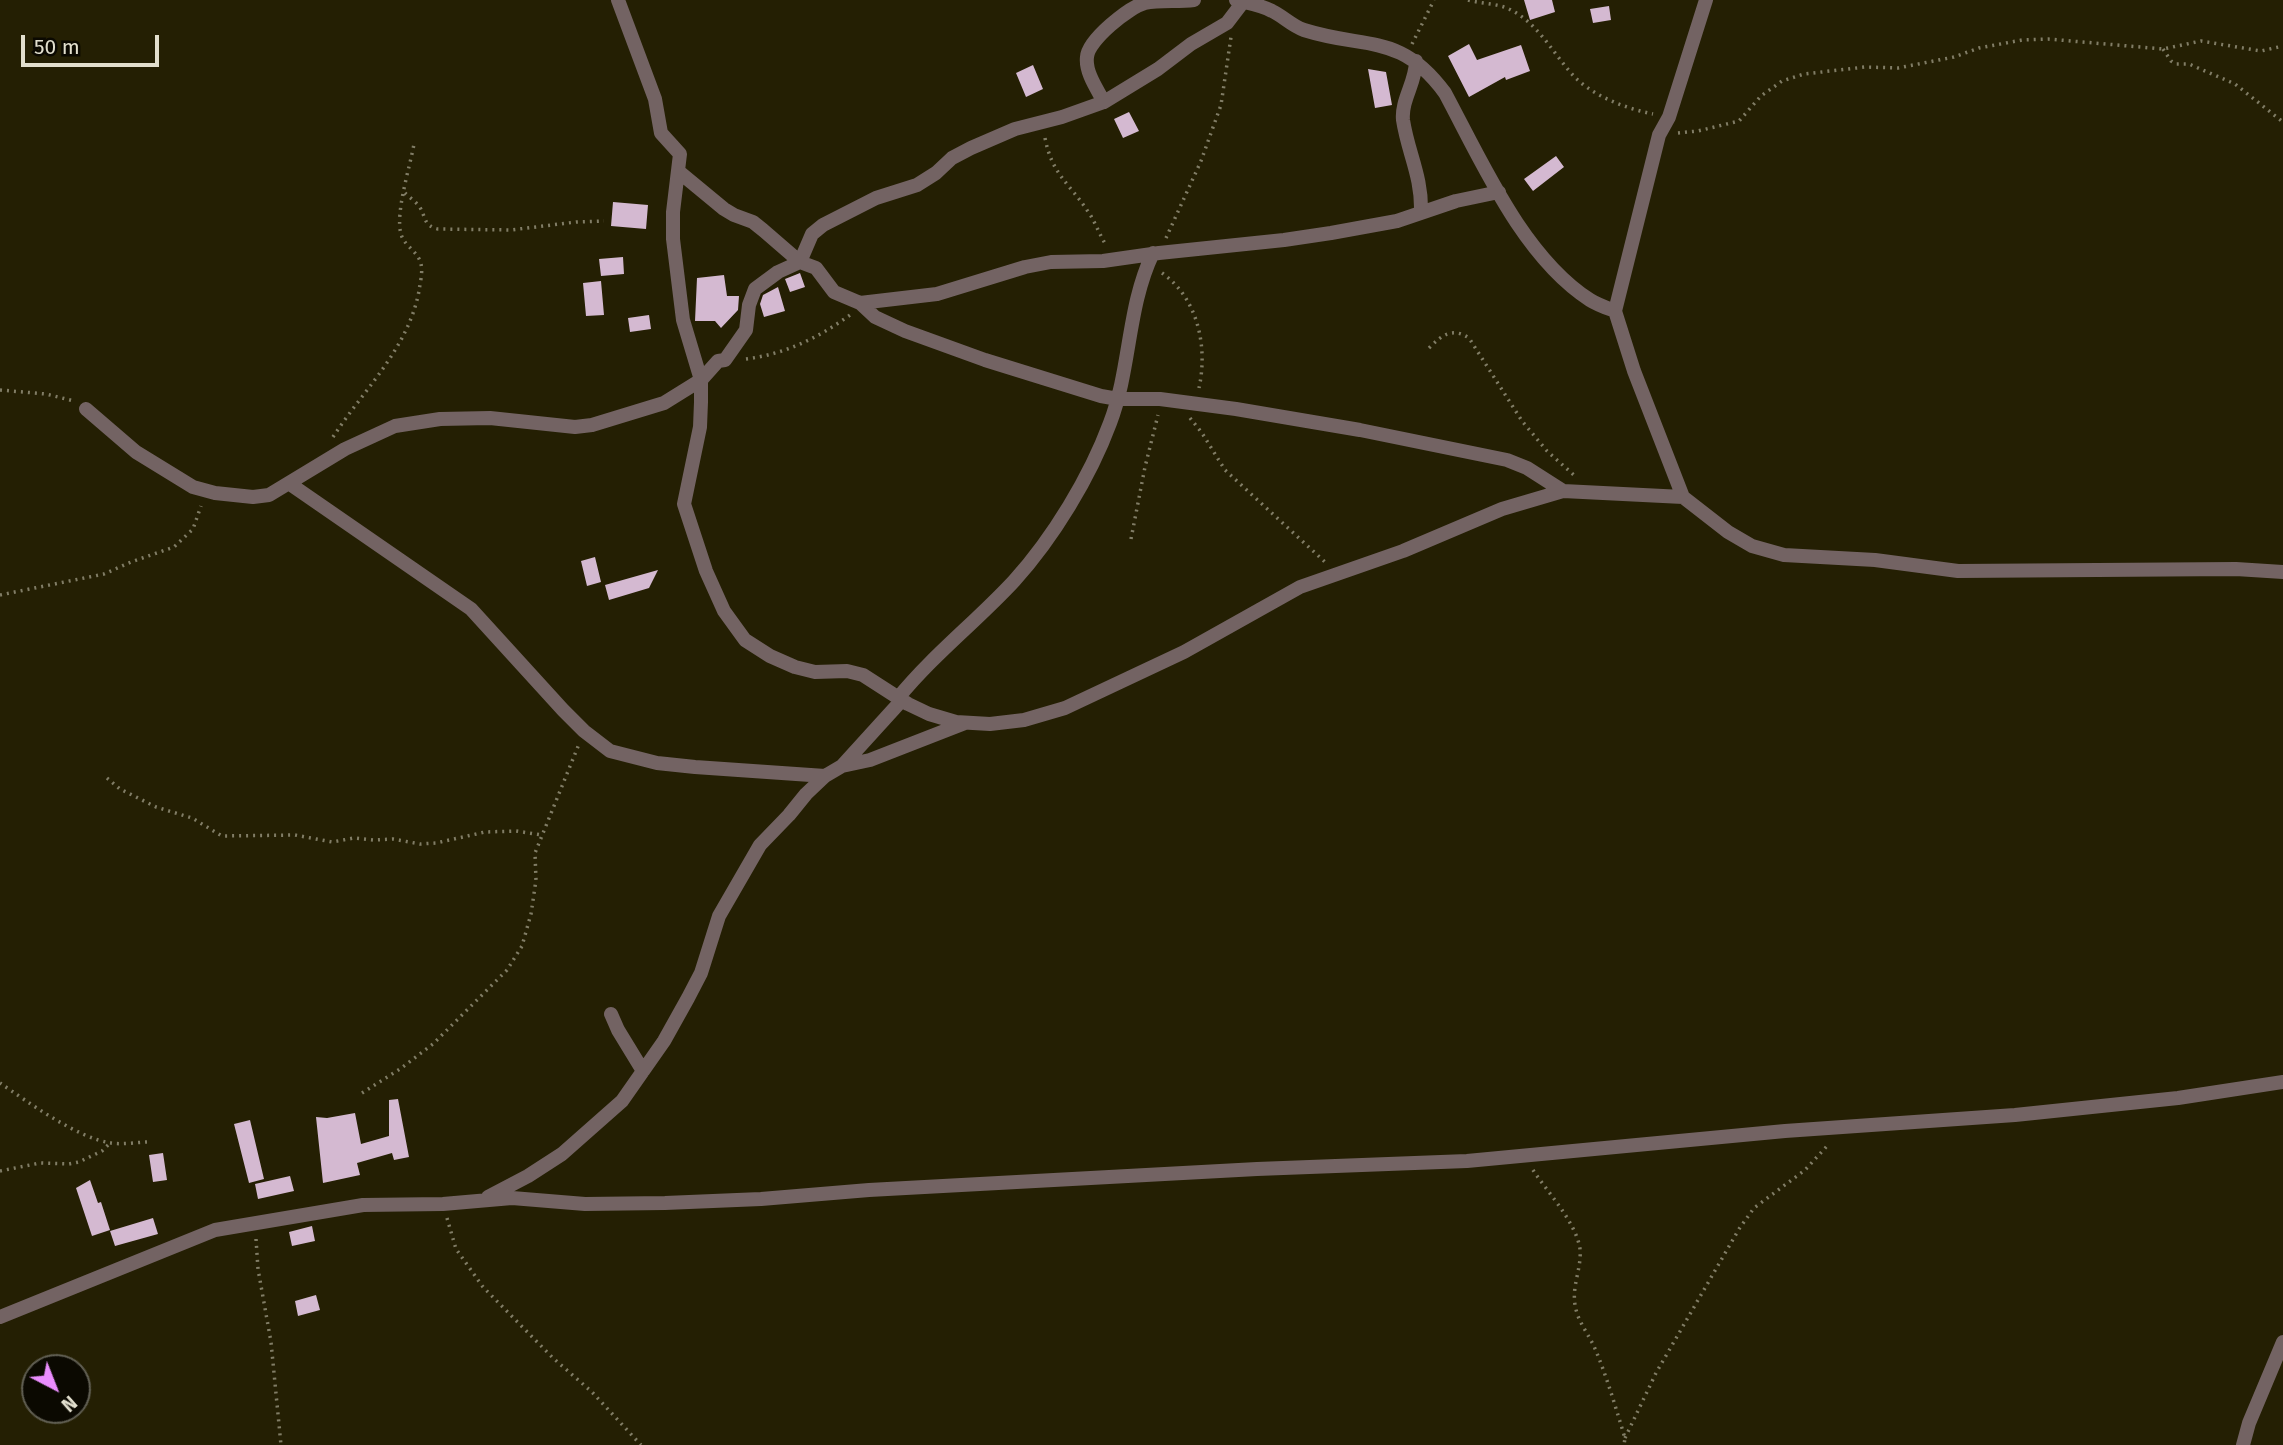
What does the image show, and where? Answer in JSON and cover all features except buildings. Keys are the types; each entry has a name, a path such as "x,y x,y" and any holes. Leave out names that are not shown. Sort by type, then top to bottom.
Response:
{"street":[{"path":"618,0 655,99 661,133 679,150 673,212 674,257 683,320 701,380 700,427 684,504 706,571 724,611 745,640 770,656 815,672 847,671 863,675 929,715 956,722 990,724 1024,720 1065,708 1184,652 1300,587 1403,551 1502,509 1563,491 1683,497"},
{"path":"1104,102 1087,65 1086,53 1093,44 1133,7 1154,1 1194,0"},
{"path":"1706,0 1669,117 1659,135 1615,311 1634,371 1683,497 1728,532 1752,546 1784,555 1875,560 1958,571 2236,569 2283,572"},
{"path":"86,409 136,452 192,487 215,493 253,497 269,495 345,449 395,426 440,419 490,418 575,427 592,425 664,403 701,380 718,361 725,360 743,337 748,305 755,289 778,272 800,262 812,234 823,225 876,198 917,185 936,173 952,158 971,148 1015,129 1062,117 1104,102 1229,21 1239,1 1273,11 1306,30 1393,49 1411,58 1431,75 1445,93 1514,222 1560,275 1591,301 1615,311"},
{"path":"1411,58 1416,70 1403,109 1405,130 1419,183 1421,212"},
{"path":"678,171 724,209 753,222 800,262 816,268 834,292 862,304 875,317 905,331 1019,372 1118,399 1160,399 1196,404 1348,428 1507,460 1527,468 1563,491"},
{"path":"862,304 937,294 1025,267 1051,262 1153,256 1331,233 1397,220 1456,201 1499,192"},
{"path":"842,766 928,665 1014,581 1054,530 1096,456 1111,422 1128,352 1136,300 1153,256"},
{"path":"290,484 471,609 584,731 610,751 657,763 695,768 825,776"},
{"path":"480,1201 528,1176 562,1154 622,1101 664,1041 701,973 719,916 760,845 825,776 842,766 870,760 966,723"},
{"path":"611,1014 643,1071"},
{"path":"0,1317 215,1230 363,1205 443,1204 512,1198 585,1204 761,1199 1257,1169 1467,1161 2015,1115 2178,1098 2283,1082"},
{"path":"2243,1445 2249,1423 2283,1342"}],"path":[{"path":"1411,58 1434,0"},
{"path":"1468,0 1499,5 1527,21 1539,31 1572,75 1591,91 1637,111 1669,117"},
{"path":"1196,404 1202,375 1202,345 1198,322 1182,293 1153,256 1188,194 1221,105 1231,41 1229,21"},
{"path":"1659,135 1698,131 1739,121 1760,96 1782,81 1804,74 1898,68 2022,40 2048,39 2163,49 2201,41 2261,51 2283,46"},
{"path":"2163,49 2176,64 2189,64 2235,84 2283,122"},
{"path":"1042,121 1048,155 1054,167 1087,210 1113,260"},
{"path":"318,465 335,434 390,361 415,310 421,265 417,255 403,241 400,211 414,144"},
{"path":"405,193 419,206 431,228 511,230 576,222 604,222"},
{"path":"725,360 760,358 789,350 825,332 862,304"},
{"path":"1429,348 1442,336 1453,332 1462,333 1469,338 1522,421 1546,451 1595,493"},
{"path":"0,390 65,398 86,409"},
{"path":"1131,539 1160,399"},
{"path":"1175,401 1202,433 1226,470 1337,573"},
{"path":"0,595 104,574 174,547 193,529 201,505 215,493"},
{"path":"362,1093 433,1044 507,970 522,946 531,914 536,880 535,853 584,731"},
{"path":"107,778 120,789 156,807 192,818 222,836 295,835 332,842 354,838 393,839 419,844 485,832 516,831 542,835"},
{"path":"0,1083 40,1111 77,1131 110,1143 149,1142"},
{"path":"1623,1445 1656,1373 1702,1291 1754,1208 1805,1170 1847,1127"},
{"path":"0,1171 40,1163 79,1162 102,1151 110,1143"},
{"path":"1524,1156 1570,1225 1580,1246 1574,1289 1576,1310 1603,1369 1625,1438"},
{"path":"443,1204 456,1249 483,1287 553,1358 592,1392 641,1445"},
{"path":"255,1223 258,1269 271,1342 281,1445"}]}
